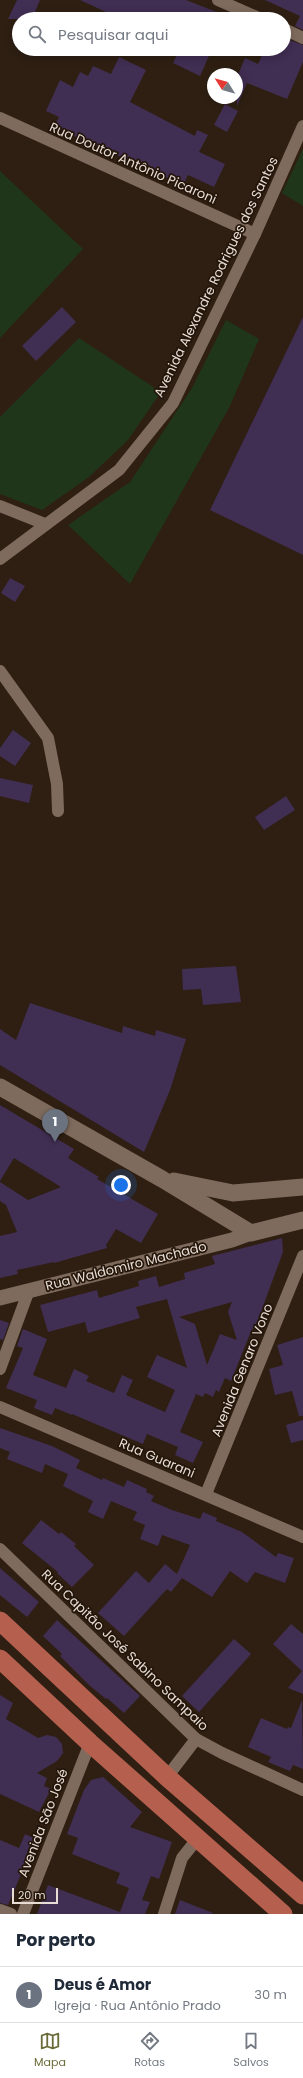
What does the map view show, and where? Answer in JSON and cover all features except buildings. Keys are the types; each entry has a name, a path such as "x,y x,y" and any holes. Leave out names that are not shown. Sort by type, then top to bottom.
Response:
{"main road":[{"path":"0,1087 162,1179 251,1233 303,1220"},
{"path":"162,1179 233,1193 303,1187"},
{"path":"0,1621 167,1777 303,1895"},
{"path":"2,1662 90,1743 283,1914"}],"street":[{"path":"218,0 245,12"},
{"path":"291,32 303,38"},
{"name":"Rua Doutor Antônio Picaroni","path":"0,118 255,234"},
{"name":"Avenida Alexandre Rodrigues dos Santos","path":"0,558 119,470 173,403 255,234 303,126"},
{"path":"0,506 45,524"},
{"path":"0,671 48,738 57,784 58,811"},
{"name":"Rua Waldomiro Machado","path":"0,1298 232,1240 251,1233"},
{"name":"Avenida Genaro Vono","path":"206,1494 303,1256"},
{"path":"0,1369 29,1290"},
{"name":"Rua Guarani","path":"0,1407 206,1494 303,1537"},
{"name":"Rua Capitão José Sabino Sampaio","path":"0,1549 196,1739 222,1753 303,1790"},
{"path":"167,1777 196,1739"},
{"name":"Avenida São José","path":"23,1914 90,1743"},
{"path":"164,1914 182,1858 198,1838"},
{"path":"0,1910 11,1914"}],"green space":[{"path":"303,149 303,206 282,193"},
{"path":"0,171 83,249 0,338"},
{"path":"226,320 259,339 230,406 130,584 68,525 130,482 192,388"},
{"path":"79,338 161,392 128,440 89,477 42,510 0,494 0,417"}],"place":[{"name":"Deus é Amor","path":"55,1142"}]}
